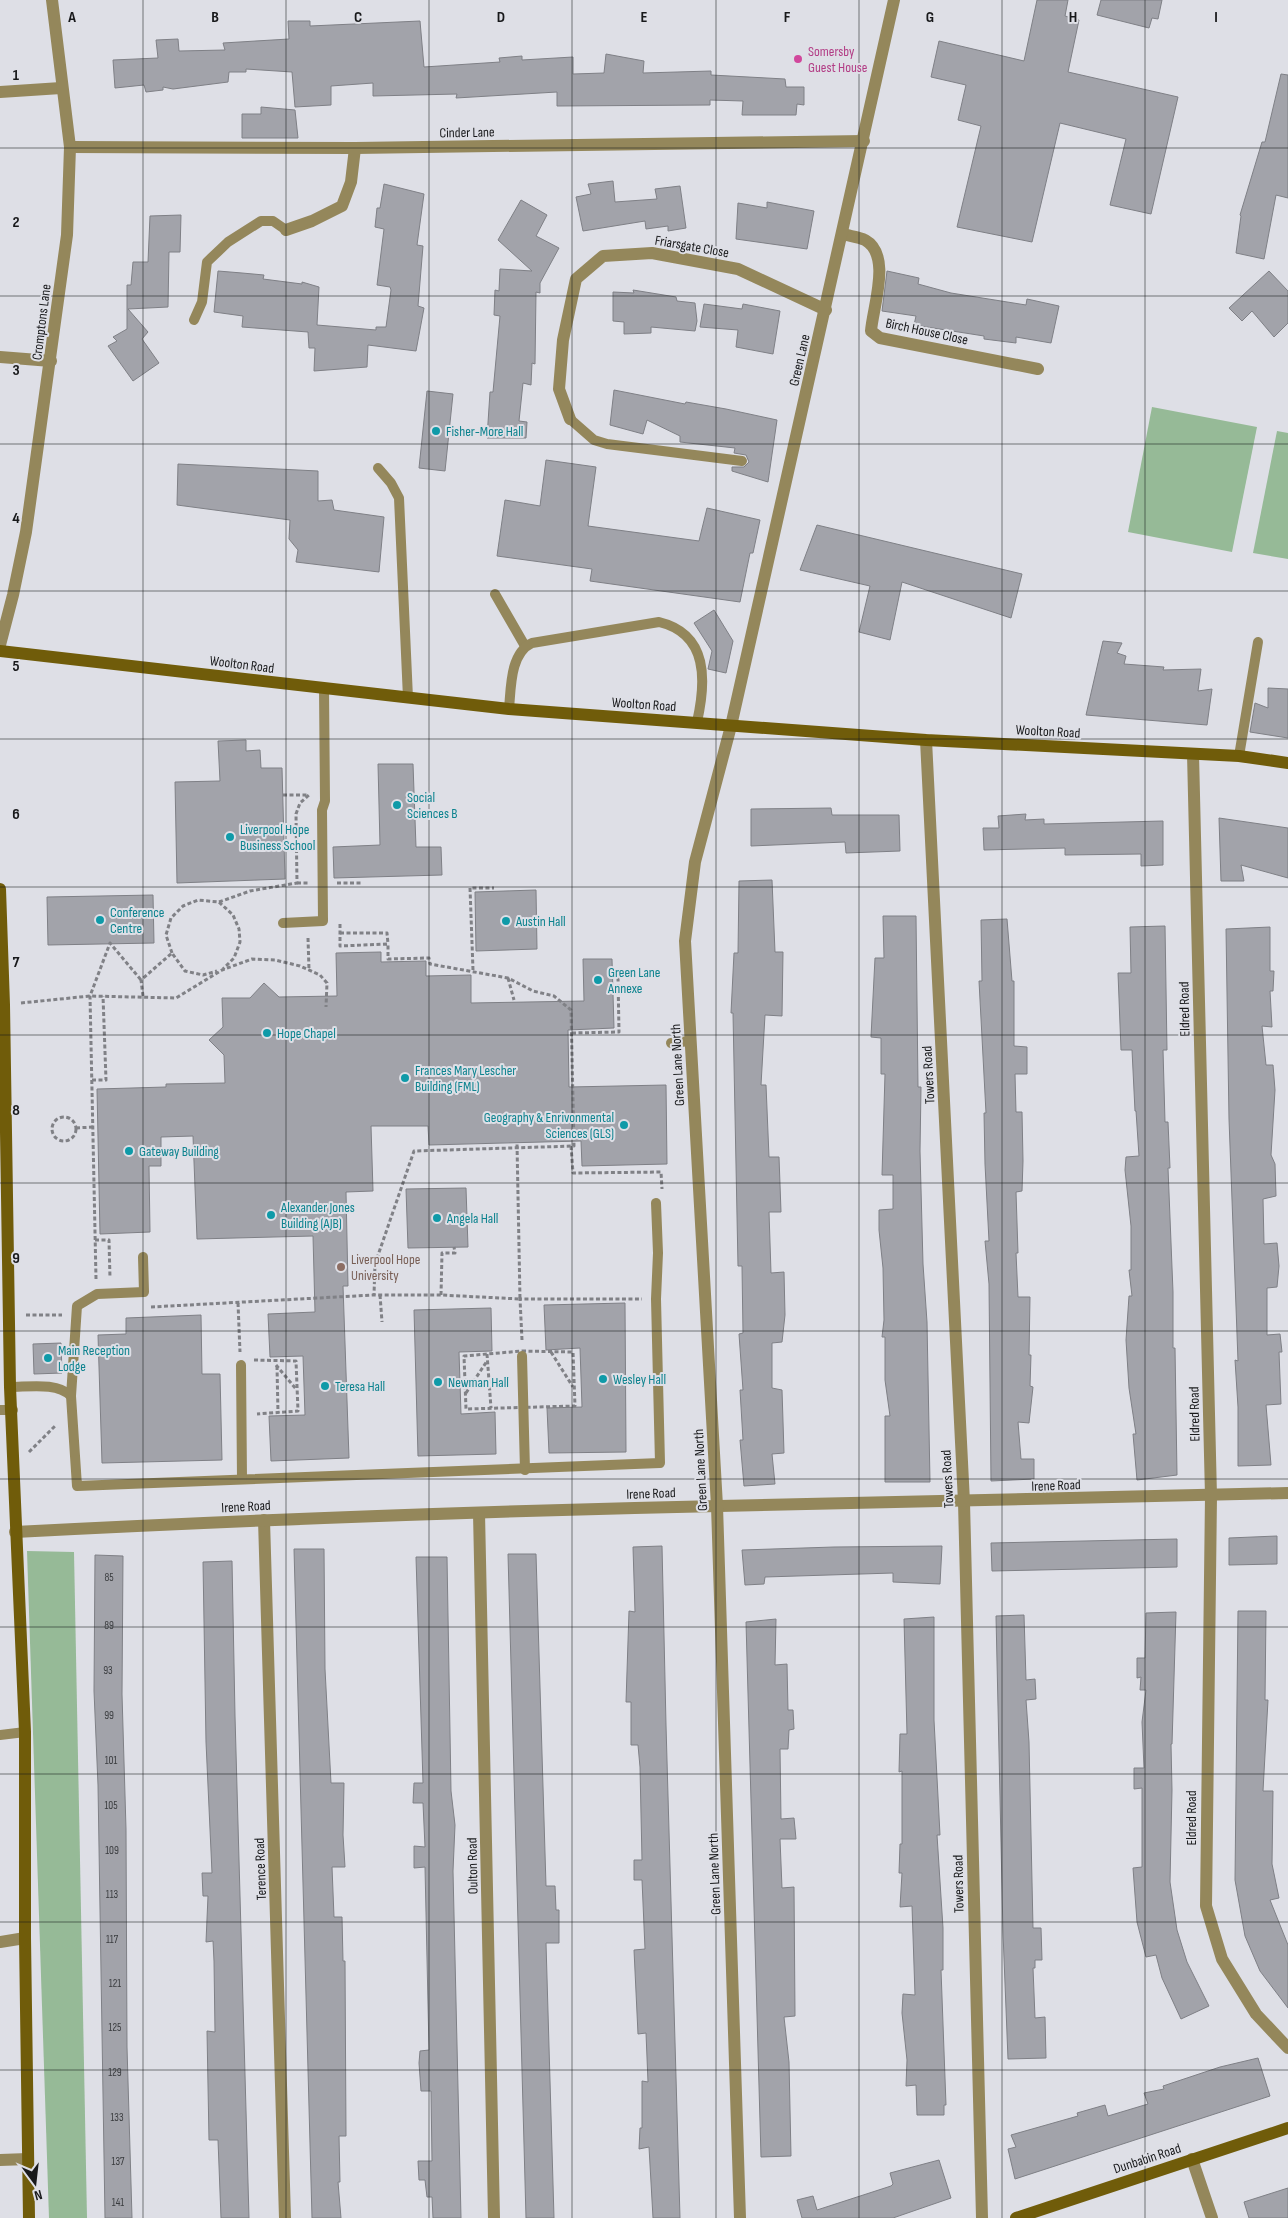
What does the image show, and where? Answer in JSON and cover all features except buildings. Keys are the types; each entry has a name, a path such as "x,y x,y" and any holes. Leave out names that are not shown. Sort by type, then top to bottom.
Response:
{"street":[{"name":"Cromptons Lane","path":"0,645 10,611 26,532 67,235 70,147 52,0"},
{"name":"Green Lane","path":"731,726 864,141 894,0"},
{"path":"0,92 62,88"},
{"name":"Cinder Lane","path":"70,147 355,148 864,141"},
{"path":"286,230 312,221 342,206 351,182 355,148"},
{"name":"Birch House Close","path":"843,234 865,240 877,250 880,267 871,331 880,338 1038,369"},
{"name":"Friarsgate Close","path":"570,419 559,388 563,340 576,279 603,256 652,253 738,269 826,310"},
{"path":"0,357 51,361"},
{"name":"Woolton Road","path":"0,651 509,709 926,740 1239,756 1288,762"},
{"name":"Green Lane North","path":"731,726 695,862 685,941 717,1506 740,2218"},
{"name":"Towers Road","path":"926,740 964,1502 982,2218"},
{"name":"Eldred Road","path":"1193,754 1211,1496 1206,1906 1222,1959 1256,2014 1288,2048"},
{"path":"0,890 4,1005 4,1176 10,1315 10,1387 6,1410 13,1452 25,1732 25,1938 29,2218"},
{"name":"Irene Road","path":"15,1532 264,1520 717,1506 964,1502 1288,1493"},
{"name":"Oulton Road","path":"479,1514 494,2218"},
{"name":"Terence Road","path":"264,1520 285,2218"},
{"path":"0,1942 25,1938"},
{"name":"Dunbabin Road","path":"1016,2218 1288,2128"},
{"path":"0,2160 28,2158"},
{"path":"1192,2159 1212,2218"}],"lane":[{"path":"194,320 202,302 207,262 228,242 261,221 273,221 286,230"},
{"path":"570,419 594,440 607,444 742,461"},
{"path":"378,468 391,483 399,498 408,698"},
{"path":"495,594 525,646"},
{"path":"509,709 514,670 520,652 525,646 532,643 659,622 670,625 683,633 696,649 704,685 697,722"},
{"path":"1239,756 1258,642"},
{"path":"283,923 323,921 322,810 326,801 324,689"},
{"path":"671,1043 690,1041"},
{"path":"143,1257 144,1292 97,1294 77,1306 71,1396 77,1486 525,1470 660,1463 656,1203"},
{"path":"522,1356 525,1470"},
{"path":"241,1362 242,1479"},
{"path":"10,1387 51,1387 66,1392 71,1396"},
{"path":"0,1735 25,1732"}],"path":[{"path":"314,792 300,803 296,814 297,883 250,891 219,902 198,900 183,906 171,918 166,935 172,954 185,971 203,975 252,959 275,960 300,966 320,975 327,983 326,1007"},
{"path":"283,794 309,795"},
{"path":"473,970 470,888 494,888"},
{"path":"4,1005 90,996 176,998 222,970 234,958 240,942 239,929 233,916 219,902"},
{"path":"308,922 308,970"},
{"path":"340,933 388,933 388,960 429,958 430,964 473,970 508,978 533,991 554,996 572,1010 574,1146 414,1150 375,1264 374,1295"},
{"path":"97,1294 90,996 110,943 141,980 143,996"},
{"path":"340,946 388,944"},
{"path":"141,980 172,954"},
{"path":"572,1033 619,1032 618,976"},
{"path":"508,978 514,1000"},
{"path":"92,1080 106,1080 103,996"},
{"path":"62,1117 73,1120 76,1128 72,1139 64,1141 54,1136 52,1129 54,1121 62,1117"},
{"path":"76,1128 93,1127"},
{"path":"517,1143 522,1356"},
{"path":"571,1146 573,1173 661,1172 662,1192 656,1203"},
{"path":"95,1240 110,1240 110,1294"},
{"path":"441,1295 442,1253 456,1253 454,1247"},
{"path":"144,1292 144,1307 374,1295 441,1295 520,1299 656,1298"},
{"path":"380,1295 382,1322"},
{"path":"238,1302 241,1362 296,1361 298,1412 241,1415"},
{"path":"10,1315 75,1316"},
{"path":"550,1351 574,1388"},
{"path":"487,1354 491,1408"},
{"path":"465,1395 488,1360"},
{"path":"273,1361 297,1390"},
{"path":"277,1366 278,1413"},
{"path":"13,1452 31,1452 58,1423 74,1422"}],"green space":[{"path":"1152,407 1257,427 1232,552 1128,532"},
{"path":"1277,431 1288,433 1288,559 1253,553"},
{"path":"27,1551 74,1552 87,2218 49,2218"}],"place":[{"name":"Somersby Guest House","path":"798,59"},
{"name":"Fisher-More Hall","path":"436,431"},
{"name":"Social Sciences B","path":"397,805"},
{"name":"Liverpool Hope Business School","path":"230,837"},
{"name":"Conference Centre","path":"100,920"},
{"name":"Austin Hall","path":"506,921"},
{"name":"Green Lane Annexe","path":"598,980"},
{"name":"Hope Chapel","path":"267,1033"},
{"name":"Frances Mary Lescher Building (FML)","path":"405,1078"},
{"name":"Geography & Enrivonmental Sciences (GLS)","path":"624,1125"},
{"name":"Gateway Building","path":"129,1151"},
{"name":"Alexander Jones Building (AJB)","path":"271,1215"},
{"name":"Angela Hall","path":"437,1218"},
{"name":"Liverpool Hope University","path":"341,1267"},
{"name":"Main Reception Lodge","path":"48,1358"},
{"name":"Wesley Hall","path":"603,1379"},
{"name":"Newman Hall","path":"438,1382"},
{"name":"Teresa Hall","path":"325,1386"}]}
